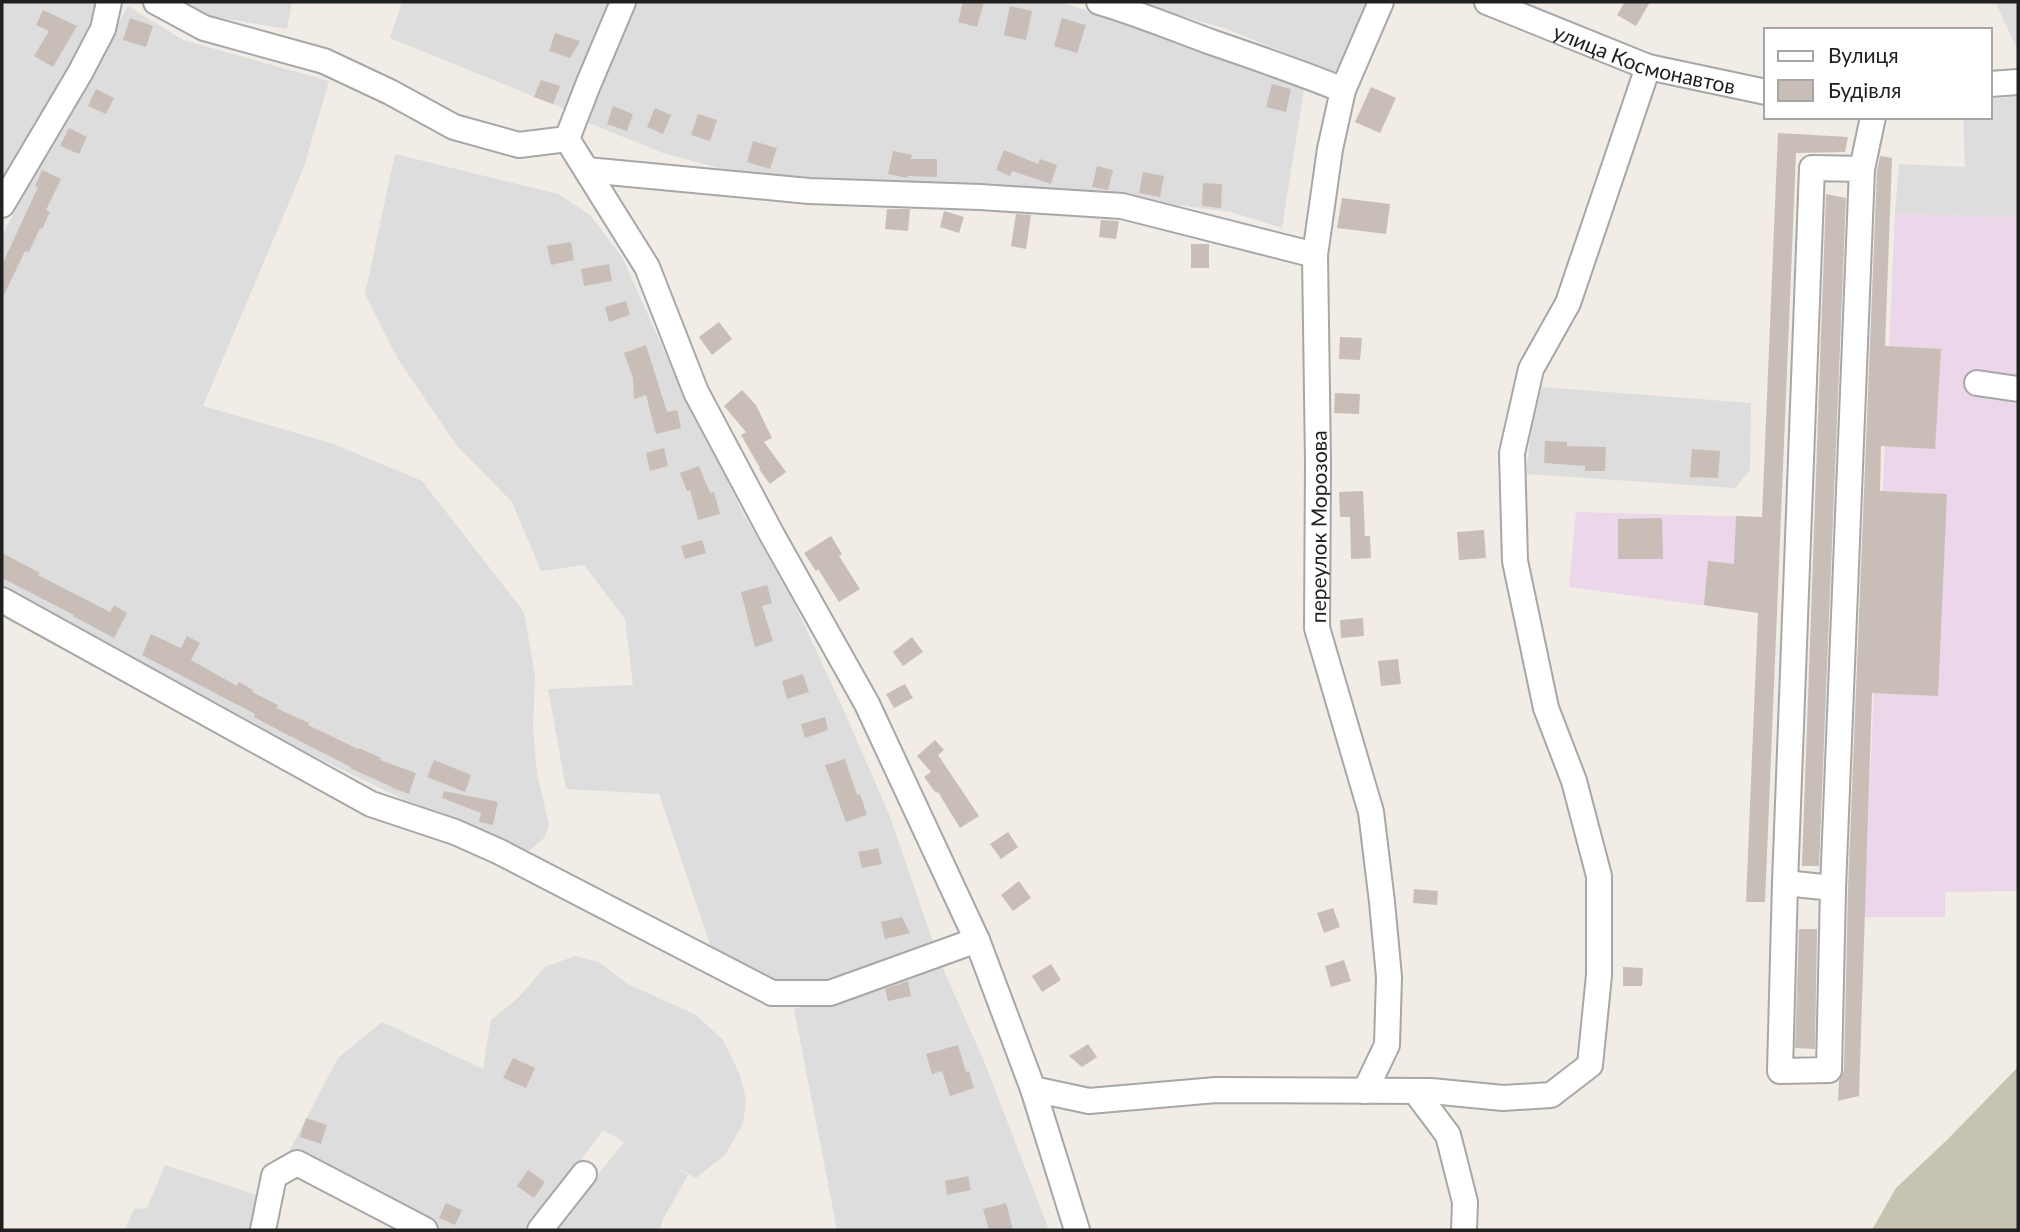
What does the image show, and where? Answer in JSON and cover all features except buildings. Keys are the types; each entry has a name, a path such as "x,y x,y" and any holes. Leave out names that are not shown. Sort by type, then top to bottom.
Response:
{"street":[{"path":"2,205 80,73 103,29 109,2"},
{"path":"156,2 204,27 324,61 390,92 454,127 519,145 567,139"},
{"path":"567,139 623,2"},
{"path":"1099,2 1283,66 1343,90"},
{"name":"переулок Морозова","path":"1365,1091 1387,1045 1389,977 1371,812 1317,628 1315,255 1330,149 1343,90 1381,2"},
{"name":"улица Космонавтов","path":"1487,2 1648,67 1764,92"},
{"path":"1033,1089 1089,1101 1216,1090 1415,1091 1503,1098 1551,1095 1590,1065 1599,975 1599,876 1574,781 1546,709 1515,561 1512,453 1531,369 1568,303 1648,67"},
{"path":"1992,84 2018,82"},
{"path":"1862,169 1812,168 1780,1071 1829,1070 1833,888 1862,169 1873,119"},
{"path":"567,139 648,267 696,392 867,704 977,940 1033,1089 1077,1230"},
{"path":"587,170 809,191 966,196 1122,206 1315,255"},
{"path":"1977,383 2018,389"},
{"path":"2,600 371,804 455,832 500,852 772,993 830,993 977,940"},
{"path":"1785,883 1833,888"},
{"path":"1415,1091 1448,1135 1465,1202 1464,1230"},
{"path":"262,1230 274,1176 297,1163 425,1230"},
{"path":"540,1230 584,1174"}],"shaded area":[{"path":"2,2 98,2 77,54 2,187"},
{"path":"176,2 292,2 287,29 197,14"},
{"path":"402,2 610,2 567,110 390,38"},
{"path":"636,2 1060,2 1125,23 1304,89 1282,228 1231,212 1066,191 738,173 663,153 586,122 614,45"},
{"path":"1133,2 1365,2 1338,74 1224,28"},
{"path":"1995,2 2018,2 2018,50"},
{"path":"128,6 183,40 329,81 304,167 203,406 334,444 422,481 524,612 535,675 533,729 537,774 549,825 544,838 529,851 455,818 411,803 308,753 2,588 2,236"},
{"path":"2018,96 2018,217 1895,214 1899,164 1965,167 1963,119 1992,119 1992,99"},
{"path":"395,154 558,194 590,215 622,257 670,364 744,515 793,601 844,711 889,814 934,945 821,984 777,984 712,950 659,794 566,789 548,689 633,685 625,619 584,565 541,571 512,502 457,446 398,359 365,294"},
{"path":"1895,214 2018,217 2018,891 1945,892 1945,917 1864,917"},
{"path":"1542,387 1751,403 1750,470 1735,488 1526,474 1532,422"},
{"path":"1576,512 1762,517 1758,613 1569,587"},
{"path":"575,956 599,962 626,983 696,1015 723,1040 740,1075 746,1100 743,1123 726,1154 696,1178 672,1166 688,1175 662,1221 660,1230 554,1230 624,1142 603,1130 529,1230 439,1230 362,1185 289,1151 338,1058 382,1022 483,1069 491,1020 518,998 545,967"},
{"path":"941,964 984,1061 1049,1230 837,1230 794,1009"},
{"path":"2018,1067 2018,1230 1872,1230 1896,1188"},
{"path":"165,1165 260,1196 251,1230 125,1230 134,1209 147,1208"}]}
